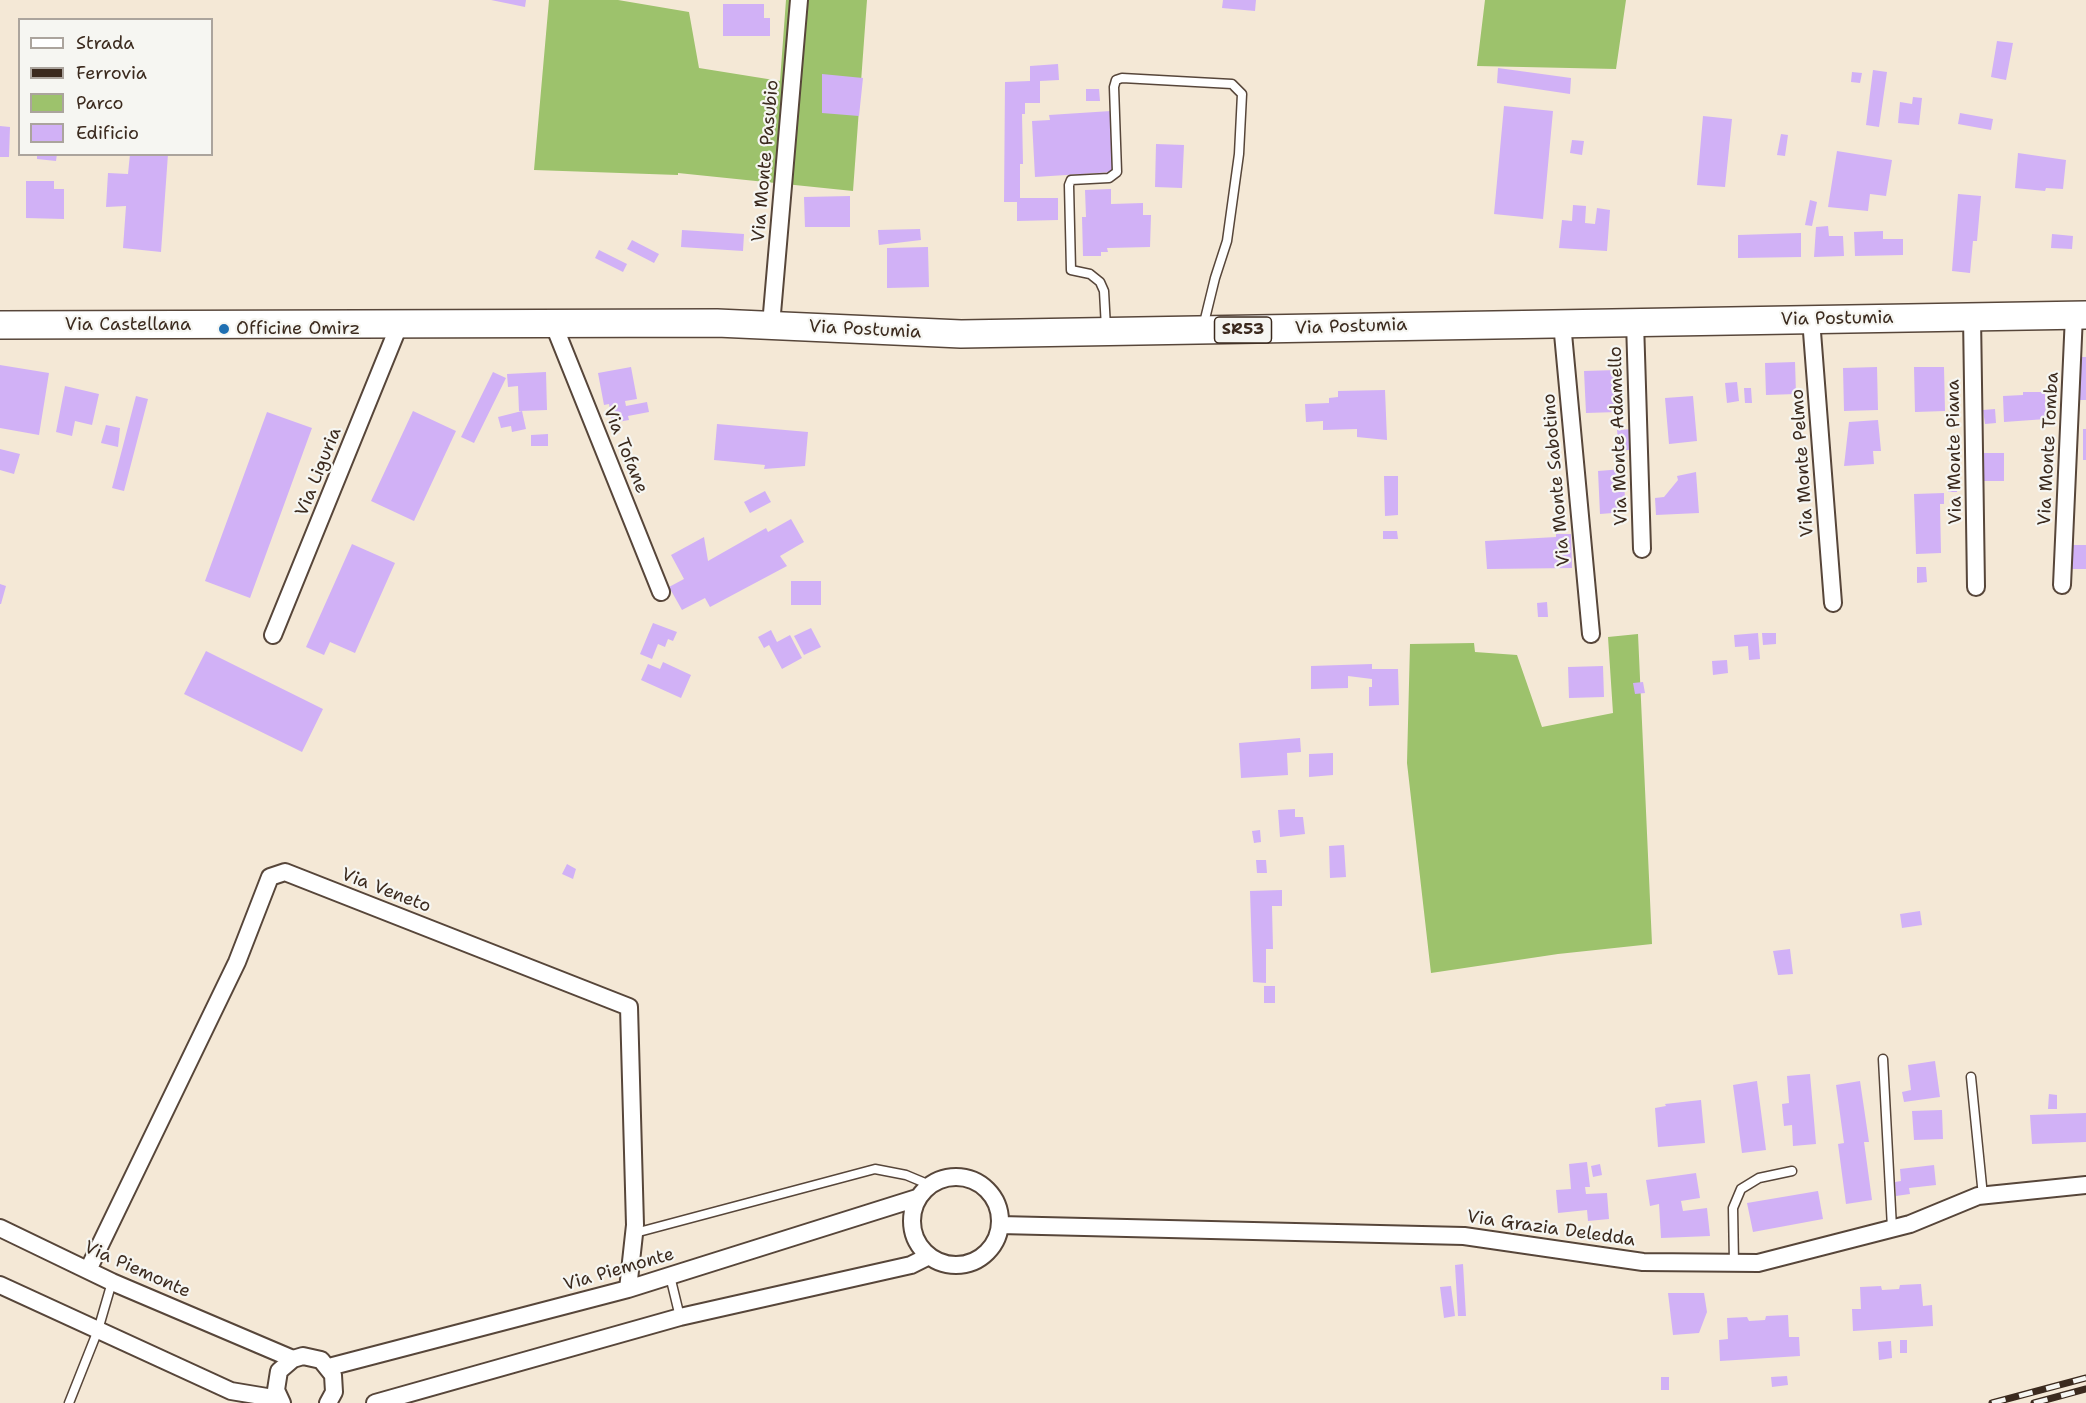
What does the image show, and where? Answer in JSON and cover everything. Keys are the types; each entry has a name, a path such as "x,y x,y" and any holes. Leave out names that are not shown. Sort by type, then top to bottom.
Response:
{"main road":[{"name":"Via Postumia","path":"400,323 771,325 961,334 2080,315"},
{"name":"Via Castellana","path":"0,326 400,323"}],"street":[{"name":"Via Monte Pasubio","path":"771,325 799,0"},
{"name":"Via Monte Tomba","path":"2062,585 2080,315"},
{"name":"Via Monte Piana","path":"1972,316 1976,587"},
{"name":"Via Monte Pelmo","path":"1811,319 1833,603"},
{"name":"Via Monte Adamello","path":"1635,322 1642,549"},
{"name":"Via Liguria","path":"273,635 400,323"},
{"name":"Via Tofane","path":"553,323 662,592"},
{"name":"Via Monte Sabotino","path":"1562,323 1591,634"},
{"name":"Via Veneto","path":"88,1270 237,962 270,877 285,872 629,1007 634,1233 628,1288"},
{"name":"Via Piemonte","path":"0,1228 112,1282 293,1359 312,1357 329,1367 670,1276 917,1198 930,1185 943,1178 957,1176 971,1179 984,1186 993,1197 999,1211 1000,1225"},
{"name":"Via Grazia Deledda","path":"1000,1225 1464,1236 1643,1262 1758,1263 1892,1228 1983,1196 2086,1185"},
{"path":"917,1198 912,1210 914,1236 929,1257 954,1265 973,1261 990,1250 1000,1225"},
{"path":"375,1403 680,1317 911,1265 929,1257"},
{"path":"0,1285 231,1391 281,1401"},
{"path":"281,1401 276,1390 279,1371 293,1359"},
{"path":"328,1403 335,1384 329,1367"}],"lane":[{"path":"1106,332 1104,291 1100,282 1090,274 1071,270 1068,192 1071,180 1109,178 1117,172 1114,87 1116,80 1122,78 1232,84 1242,94 1239,154 1227,242 1215,278 1203,331"},
{"path":"1882,1059 1892,1228"},
{"path":"1971,1077 1983,1196"},
{"path":"634,1233 875,1168 906,1175 930,1185"},
{"path":"1734,1263 1733,1208 1741,1189 1759,1178 1792,1171"},
{"path":"670,1276 680,1317"},
{"path":"69,1403 98,1330 112,1282"}],"green space":[{"path":"549,0 618,0 689,12 699,68 780,81 786,0 867,0 853,191 678,173 678,175 534,170"},
{"path":"1485,0 1626,0 1616,69 1477,66"},
{"path":"1638,634 1652,944 1558,954 1431,973 1407,763 1410,644 1474,643 1475,652 1517,655 1542,727 1613,713 1608,637"}],"building":[{"path":"491,0 526,0 525,7"},
{"path":"1223,0 1256,0 1255,11 1222,8"},
{"path":"723,4 764,4 764,18 770,18 770,36 723,36"},
{"path":"1997,41 2013,43 2006,80 1991,77"},
{"path":"1058,64 1059,80 1040,81 1040,103 1025,103 1025,114 1022,114 1023,164 1020,164 1020,198 1058,198 1058,220 1017,221 1017,202 1004,202 1005,82 1030,81 1030,66"},
{"path":"1498,68 1571,78 1570,94 1497,83"},
{"path":"1873,70 1887,72 1879,127 1866,125"},
{"path":"1852,72 1862,73 1860,83 1851,82"},
{"path":"822,74 863,78 859,116 822,113"},
{"path":"1086,89 1099,89 1100,101 1086,101"},
{"path":"1913,97 1922,98 1919,125 1898,123 1900,102 1912,104"},
{"path":"1504,106 1553,111 1543,219 1494,214"},
{"path":"1111,111 1113,172 1035,177 1032,121 1050,120 1049,115"},
{"path":"1960,113 1993,119 1991,130 1958,124"},
{"path":"1703,116 1732,119 1725,187 1697,185"},
{"path":"0,126 10,127 9,157 0,157"},
{"path":"1781,134 1788,135 1785,156 1777,155"},
{"path":"1572,140 1584,141 1582,155 1570,153"},
{"path":"1156,144 1184,145 1182,188 1155,187"},
{"path":"1837,151 1892,160 1886,196 1870,194 1868,211 1828,207"},
{"path":"2018,153 2066,160 2063,189 2046,188 2045,191 2015,188"},
{"path":"37,156 57,156 56,161 37,159"},
{"path":"130,156 168,156 161,252 123,248 126,206 106,207 108,173 128,174"},
{"path":"26,181 54,181 54,189 64,189 64,219 26,218"},
{"path":"1111,189 1111,204 1143,203 1143,215 1151,215 1150,247 1107,248 1108,252 1101,252 1101,256 1083,256 1082,217 1086,217 1085,190"},
{"path":"1958,194 1981,196 1977,241 1973,241 1970,273 1952,271"},
{"path":"850,196 850,227 805,227 804,197"},
{"path":"1810,200 1817,202 1812,226 1805,225"},
{"path":"1573,205 1586,206 1585,223 1595,224 1597,208 1610,210 1607,251 1559,248 1562,220 1572,221"},
{"path":"1828,226 1829,236 1843,236 1844,256 1814,257 1816,227"},
{"path":"920,229 921,240 879,245 878,230"},
{"path":"682,230 744,234 743,251 681,247"},
{"path":"1883,231 1883,239 1903,239 1903,255 1855,256 1854,232"},
{"path":"1801,233 1801,257 1738,258 1738,235"},
{"path":"2052,234 2073,236 2072,249 2051,248"},
{"path":"632,240 659,254 654,263 627,249"},
{"path":"928,247 929,287 887,288 887,248"},
{"path":"599,250 627,264 623,272 595,258"},
{"path":"2073,357 2086,357 2086,400 2074,400"},
{"path":"1795,362 1796,394 1766,395 1765,363"},
{"path":"0,365 49,373 39,435 0,428"},
{"path":"631,367 637,399 625,401 626,406 647,402 649,412 628,416 629,420 612,423 609,404 604,405 598,373"},
{"path":"1877,367 1878,410 1844,411 1843,368"},
{"path":"1914,367 1944,367 1945,411 1915,412"},
{"path":"1617,370 1618,412 1586,413 1584,371"},
{"path":"493,372 506,378 474,443 461,437"},
{"path":"546,372 547,410 519,411 518,386 508,387 507,374"},
{"path":"1737,382 1739,401 1727,403 1725,383"},
{"path":"65,386 99,394 92,425 75,421 72,436 56,432"},
{"path":"1744,388 1751,388 1752,403 1745,403"},
{"path":"1385,390 1387,440 1357,437 1357,429 1323,430 1323,421 1306,422 1305,404 1329,403 1329,398 1338,397 1338,391"},
{"path":"2023,392 2045,392 2046,419 2004,422 2003,396 2023,395"},
{"path":"136,396 148,399 124,491 112,488"},
{"path":"1693,396 1697,441 1669,444 1665,398"},
{"path":"1995,409 1996,423 1985,424 1983,410"},
{"path":"413,411 456,431 414,521 371,501"},
{"path":"522,411 526,429 512,432 511,426 501,428 498,417"},
{"path":"267,412 312,428 250,598 205,581"},
{"path":"1878,420 1881,451 1873,451 1874,464 1844,466 1849,422"},
{"path":"717,424 808,432 805,466 764,469 765,465 714,460"},
{"path":"106,425 120,428 118,447 101,443"},
{"path":"1634,429 1636,449 1619,451 1617,430"},
{"path":"2083,429 2086,429 2086,460 2083,460"},
{"path":"548,434 548,446 531,446 531,435"},
{"path":"0,449 20,454 14,474 0,470"},
{"path":"1982,453 2004,453 2004,481 1982,481"},
{"path":"1623,469 1626,512 1600,514 1598,471"},
{"path":"1696,472 1699,513 1656,515 1655,498 1664,497 1678,480 1677,476"},
{"path":"1384,476 1398,476 1398,515 1385,516"},
{"path":"1948,479 1957,479 1957,492 1948,492"},
{"path":"765,491 771,502 750,513 744,502"},
{"path":"1944,493 1944,504 1940,504 1941,553 1916,554 1914,494"},
{"path":"791,519 804,542 780,556 787,566 710,607 705,598 682,610 669,587 684,579 671,555 704,537 708,561 766,528 768,532"},
{"path":"1383,531 1397,531 1398,539 1383,539"},
{"path":"1556,534 1571,534 1572,568 1487,569 1485,541 1556,537"},
{"path":"352,544 395,563 355,653 330,642 324,655 306,647"},
{"path":"2067,545 2086,545 2086,569 2067,569"},
{"path":"1917,567 1926,567 1927,582 1917,583"},
{"path":"791,581 821,581 821,605 791,605"},
{"path":"0,584 6,586 1,604 0,604"},
{"path":"1547,602 1548,617 1538,617 1537,603"},
{"path":"653,623 677,632 673,641 668,639 665,647 658,644 652,659 640,654"},
{"path":"811,628 821,647 804,655 794,636"},
{"path":"771,630 777,642 790,635 802,658 782,669 769,645 764,648 758,637"},
{"path":"1758,633 1760,659 1749,660 1748,646 1735,647 1734,635"},
{"path":"1762,633 1776,633 1776,644 1763,645"},
{"path":"206,651 323,709 302,752 184,694"},
{"path":"1727,660 1728,673 1713,675 1712,661"},
{"path":"663,662 691,675 681,698 641,680 648,664 660,669"},
{"path":"1372,664 1372,669 1398,669 1399,705 1369,706 1369,687 1372,687 1372,679 1348,676 1348,688 1311,689 1311,666"},
{"path":"1603,666 1604,697 1569,698 1568,667"},
{"path":"1643,682 1645,693 1635,694 1633,683"},
{"path":"1300,738 1301,752 1287,753 1288,775 1241,778 1239,743"},
{"path":"1333,753 1333,775 1309,777 1309,754"},
{"path":"1295,809 1295,817 1303,817 1305,834 1280,837 1278,810"},
{"path":"1260,830 1261,842 1254,843 1252,831"},
{"path":"1344,845 1346,877 1330,878 1329,846"},
{"path":"1256,860 1266,860 1267,873 1257,873"},
{"path":"567,864 576,869 573,879 562,874"},
{"path":"1282,890 1282,906 1272,906 1273,949 1266,949 1266,983 1253,982 1250,891"},
{"path":"1920,911 1922,925 1902,928 1900,914"},
{"path":"1790,949 1793,974 1778,975 1773,951"},
{"path":"1264,986 1275,986 1275,1003 1264,1003"},
{"path":"1935,1061 1940,1097 1904,1102 1902,1092 1911,1090 1908,1065"},
{"path":"1810,1074 1816,1144 1793,1146 1792,1125 1784,1126 1782,1104 1789,1103 1787,1076"},
{"path":"1757,1081 1766,1150 1742,1153 1733,1085"},
{"path":"1860,1081 1869,1142 1864,1142 1872,1200 1846,1204 1838,1144 1844,1143 1836,1085"},
{"path":"2049,1094 2057,1095 2057,1109 2048,1109"},
{"path":"1701,1100 1705,1143 1658,1147 1655,1108 1666,1106 1665,1104"},
{"path":"1942,1110 1943,1139 1914,1140 1912,1111"},
{"path":"2086,1113 2086,1142 2032,1144 2030,1115"},
{"path":"1587,1162 1590,1187 1585,1187 1586,1194 1607,1193 1609,1219 1588,1221 1587,1210 1558,1213 1556,1190 1571,1189 1569,1164"},
{"path":"1600,1164 1602,1175 1593,1177 1591,1166"},
{"path":"1934,1165 1936,1185 1909,1188 1910,1194 1896,1196 1895,1182 1901,1181 1900,1169"},
{"path":"1696,1173 1700,1198 1681,1201 1683,1211 1707,1208 1710,1236 1661,1238 1659,1204 1650,1206 1646,1180"},
{"path":"1818,1191 1823,1219 1753,1232 1747,1203"},
{"path":"1463,1264 1466,1316 1458,1316 1455,1265"},
{"path":"1921,1284 1923,1306 1932,1305 1933,1326 1853,1331 1852,1309 1861,1309 1860,1287 1881,1286 1882,1290 1899,1289 1900,1285"},
{"path":"1451,1286 1455,1316 1444,1318 1440,1287"},
{"path":"1668,1293 1704,1293 1707,1312 1699,1333 1673,1335"},
{"path":"1788,1315 1789,1337 1799,1337 1800,1356 1720,1361 1719,1340 1728,1339 1727,1318 1747,1317 1749,1321 1765,1320 1766,1316"},
{"path":"1900,1340 1907,1340 1907,1353 1900,1353"},
{"path":"1891,1341 1892,1358 1879,1360 1878,1342"},
{"path":"1787,1376 1788,1385 1772,1387 1771,1377"},
{"path":"1661,1377 1669,1377 1669,1390 1661,1390"}],"railway":[{"path":"1992,1403 2086,1378"},
{"path":"2034,1403 2086,1389"}],"place":[{"name":"Officine Omirz","path":"224,329"}]}
